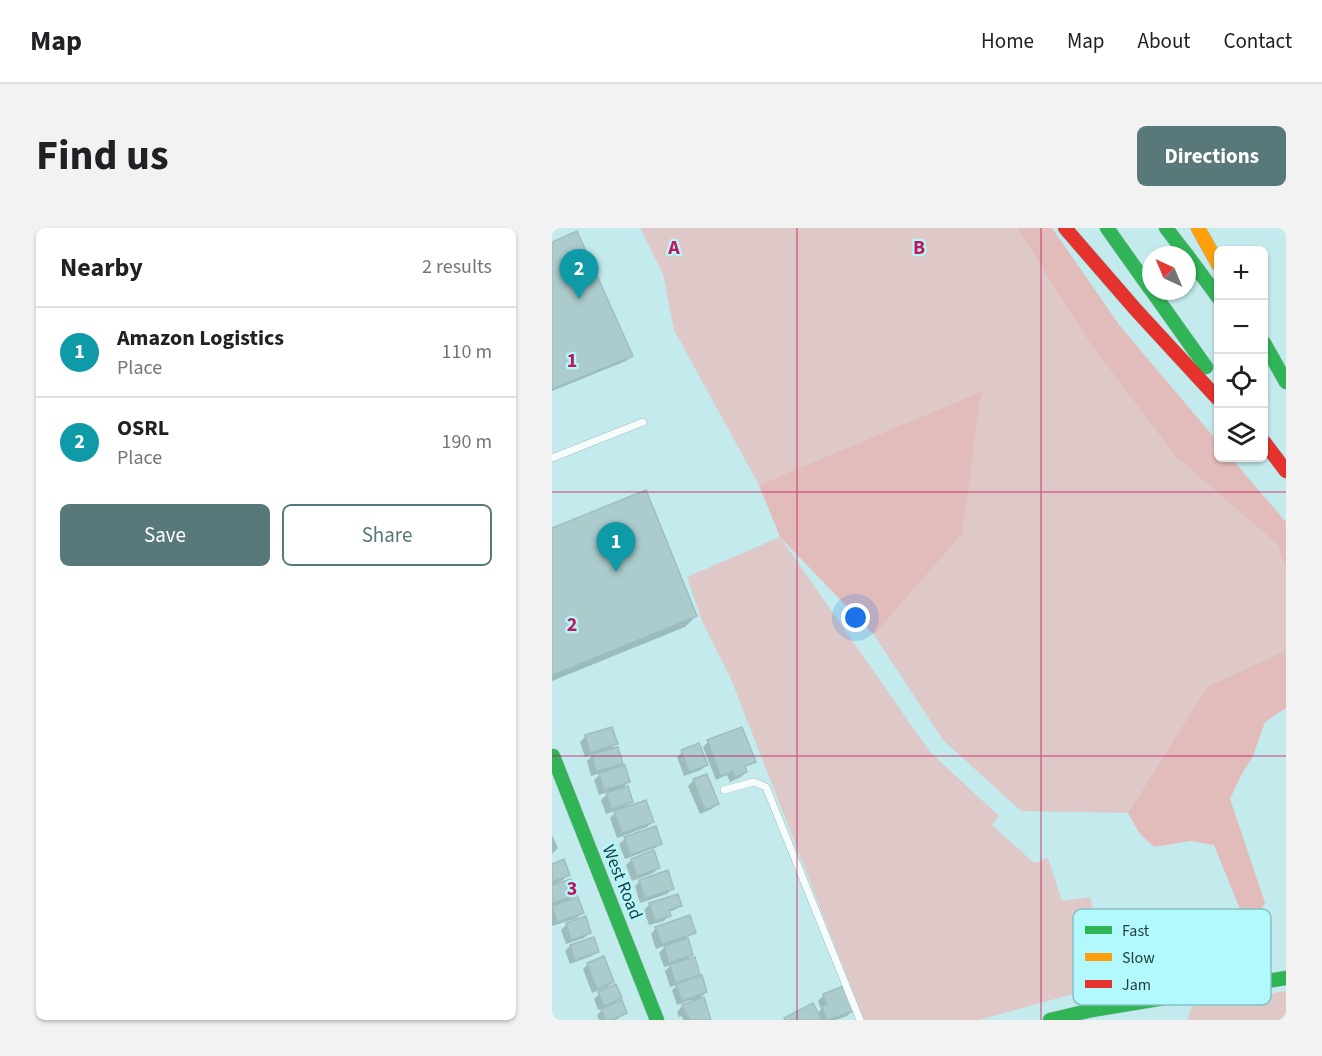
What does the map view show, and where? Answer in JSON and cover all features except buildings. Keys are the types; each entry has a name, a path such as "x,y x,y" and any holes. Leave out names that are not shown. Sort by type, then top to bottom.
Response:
{"main road":[{"path":"1065,228 1214,395"},
{"path":"1107,228 1142,277"},
{"path":"1166,228 1180,246"},
{"path":"1197,228 1214,257"},
{"path":"1196,267 1214,292"},
{"path":"1158,300 1214,377"},
{"path":"1268,352 1286,384"},
{"path":"1268,363 1286,384"},
{"path":"1268,447 1286,470"},
{"path":"1268,452 1286,470"},
{"name":"West Road","path":"553,756 657,1020"},
{"path":"1271,981 1286,978"},
{"path":"1050,1020 1139,1005"}],"lane":[{"path":"552,458 643,422"},
{"path":"724,790 754,782 766,787 860,1020"}],"shaded area":[{"path":"640,228 1017,228 1089,342 1175,456 1277,544 1286,568 1286,650 1207,687 1128,813 1021,811 943,740 874,635 962,534 948,407 759,485 674,330 663,274"},
{"path":"1017,228 1052,228 1120,326 1214,437 1214,462 1234,462 1286,522 1286,568 1277,544 1175,456 1089,342"},
{"path":"981,392 962,534 874,635 780,537 759,485"},
{"path":"780,537 930,752 999,816 992,825 1034,863 1048,858 1062,901 1090,897 1093,909 1073,909 1073,994 979,1020 864,1020 731,679 702,621 687,577"},
{"path":"1286,650 1286,708 1265,722 1252,758 1230,799 1265,903 1261,909 1240,909 1214,845 1190,841 1154,847 1139,833 1128,813 1207,687"},
{"path":"1286,991 1286,1020 1188,1020 1191,1007 1271,1005 1271,994"}],"traffic: fast":[{"path":"1107,228 1142,277"},
{"path":"1166,228 1180,246"},
{"path":"1196,267 1214,292"},
{"path":"1158,300 1206,367"},
{"path":"1268,350 1286,382"},
{"path":"553,756 657,1020"},
{"path":"1271,980 1286,978"},
{"path":"1050,1020 1122,1005"}],"traffic: slow":[{"path":"1198,228 1214,257"}],"traffic: jam":[{"path":"1065,228 1214,395"},
{"path":"1268,447 1286,471"}],"place":[{"name":"OSRL","path":"579,299"},
{"name":"Amazon Logistics","path":"616,572"}]}
